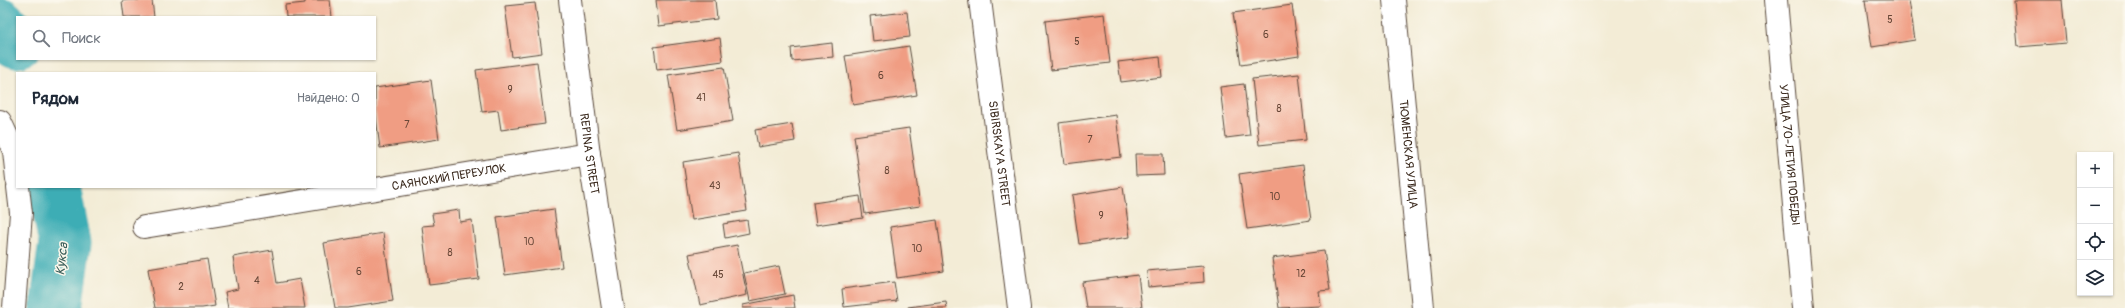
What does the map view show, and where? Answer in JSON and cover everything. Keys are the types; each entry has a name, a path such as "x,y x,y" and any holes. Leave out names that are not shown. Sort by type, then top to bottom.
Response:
{"street":[{"name":"REPINA STREET","path":"570,0 588,154 613,308"},
{"name":"SIBIRSKAYA STREET","path":"980,0 1019,308"},
{"name":"ТЮМЕНСКАЯ УЛИЦА","path":"1394,0 1423,308"},
{"name":"УЛИЦА 70-ЛЕТИЯ ПОБЕДЫ","path":"1776,0 1803,308"},
{"path":"0,121 14,151 16,170"},
{"name":"САЯНСКИЙ ПЕРЕУЛОК","path":"144,227 588,154"},
{"path":"14,308 21,213 18,188"}],"building":[{"path":"152,0 154,16 124,16 122,1"},
{"path":"305,0 330,0 332,16 286,16 285,5 305,3"},
{"path":"656,0 715,0 717,19 659,26"},
{"path":"1865,0 1909,0 1915,40 1872,47"},
{"path":"2014,0 2062,0 2066,43 2018,47"},
{"path":"535,3 542,53 512,57 505,6"},
{"path":"1292,5 1299,56 1241,65 1233,13"},
{"path":"907,12 910,37 873,41 870,16"},
{"path":"1104,14 1110,63 1051,70 1045,21"},
{"path":"720,38 723,61 657,70 654,47"},
{"path":"832,43 833,57 792,61 791,48"},
{"path":"909,46 917,95 853,105 845,56"},
{"path":"1160,57 1162,77 1121,82 1118,62"},
{"path":"537,62 545,124 501,130 498,110 482,112 476,70"},
{"path":"724,67 733,121 677,130 668,75"},
{"path":"1299,74 1306,140 1259,145 1252,79"},
{"path":"431,80 439,139 380,148 376,118 376,88"},
{"path":"1244,84 1250,135 1226,138 1220,87"},
{"path":"1116,115 1121,157 1064,164 1059,123"},
{"path":"792,124 795,141 758,147 755,130"},
{"path":"909,128 920,206 865,214 854,136"},
{"path":"738,153 747,211 692,220 683,162"},
{"path":"1135,154 1163,154 1164,175 1136,176"},
{"path":"1303,165 1311,220 1247,229 1239,174"},
{"path":"1123,187 1130,237 1079,244 1072,195"},
{"path":"860,196 863,218 816,225 813,203"},
{"path":"554,209 562,267 505,275 497,217"},
{"path":"459,210 460,222 472,220 479,279 429,285 422,226 434,225 432,214"},
{"path":"747,220 749,233 725,238 723,224"},
{"path":"937,220 944,271 897,278 890,227"},
{"path":"383,233 393,301 347,308 335,308 324,243"},
{"path":"737,245 747,295 700,305 689,254"},
{"path":"272,250 277,283 300,279 305,308 228,308 225,292 238,289 233,257"},
{"path":"1324,251 1330,290 1319,291 1321,306 1279,308 1272,258"},
{"path":"207,259 215,306 202,308 155,308 148,269"},
{"path":"779,266 785,294 750,301 744,273"},
{"path":"1203,266 1204,282 1148,287 1147,271"},
{"path":"1138,275 1142,308 1086,308 1082,282"},
{"path":"894,282 897,301 844,307 842,289"},
{"path":"793,295 795,308 743,308 743,305"},
{"path":"946,302 947,308 908,308 908,307"}],"waterway":[{"name":"Кукса","path":"0,24 16,41"},
{"name":"Кукса","path":"54,188 65,243 56,308"}]}
